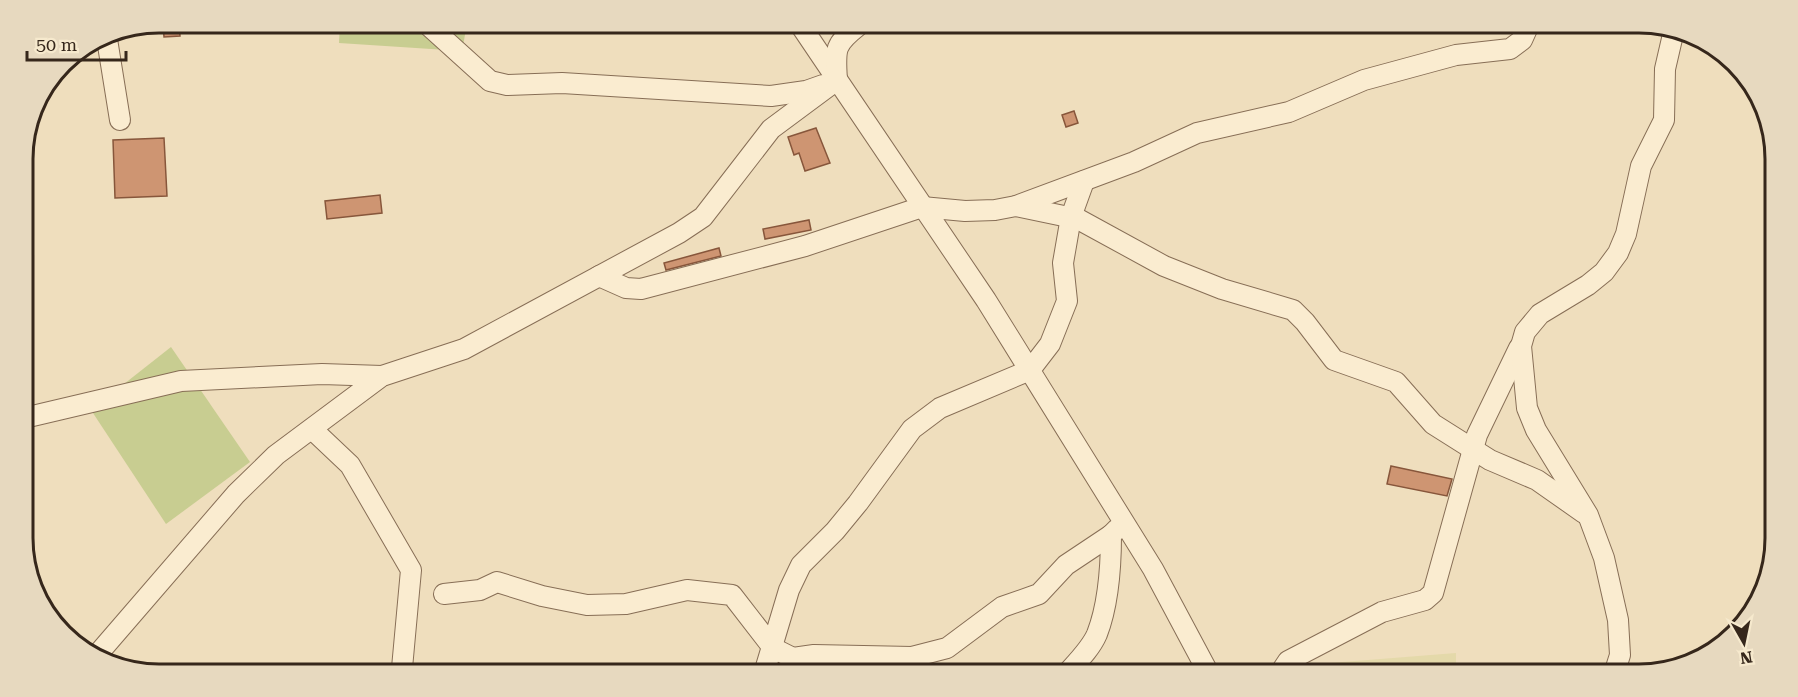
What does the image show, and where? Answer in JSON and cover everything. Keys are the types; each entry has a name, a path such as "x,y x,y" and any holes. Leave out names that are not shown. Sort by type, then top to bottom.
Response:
{"street":[{"path":"437,33 490,81 507,85 562,83 771,96 806,91 837,80"},
{"path":"806,33 986,300 1030,370 1117,528 1153,569 1204,664"},
{"path":"837,80 835,51 840,40 849,33"},
{"path":"599,276 626,288 641,289 805,246 922,207 965,211 995,210 1016,206 1084,181 1197,133 1289,112 1364,80 1456,55 1510,49 1522,40 1525,33"},
{"path":"1286,664 1382,612 1412,605 1425,600 1433,593 1477,435 1521,346 1525,332 1540,314 1588,285 1604,272 1618,254 1626,234 1641,166 1665,120 1665,69 1672,38"},
{"path":"108,44 120,120"},
{"path":"101,650 236,494 276,455 313,430 382,376 464,349 679,233 703,217 735,179 771,129 837,80"},
{"path":"767,664 789,590 801,565 858,503 912,429 940,408 1030,370 1050,344 1067,301 1063,263 1071,217 1084,181"},
{"path":"1016,206 1071,217 1164,266 1222,289 1293,310 1334,360 1396,382 1433,424 1472,450 1537,480 1588,515"},
{"path":"1521,346 1527,408 1536,430 1588,515 1604,558 1618,620 1620,655 1617,664"},
{"path":"33,416 180,381 322,374 382,376"},
{"path":"313,430 350,465 411,570 402,664"},
{"path":"444,594 480,591 497,582 542,596 587,605 626,603 687,590 716,592 732,595 773,648 793,658 814,655 912,657 948,648 1002,607 1039,594 1066,565 1117,528"},
{"path":"1075,664 1086,652 1097,633 1111,571 1117,528"}],"shaded area":[{"path":"1456,653 1456,664 1317,664"}],"green space":[{"path":"340,33 465,33 462,51 339,43"},
{"path":"171,347 250,462 166,524 91,410"}],"building":[{"path":"164,33 180,33 180,36 164,37"},
{"path":"1074,111 1078,123 1066,127 1062,115"},
{"path":"816,128 830,163 805,171 799,153 794,155 788,137"},
{"path":"164,138 167,196 115,198 113,140"},
{"path":"380,195 382,213 327,219 325,201"},
{"path":"809,220 811,230 765,239 763,229"},
{"path":"719,248 721,256 666,270 664,263"},
{"path":"1391,466 1452,479 1447,496 1387,484"}]}
